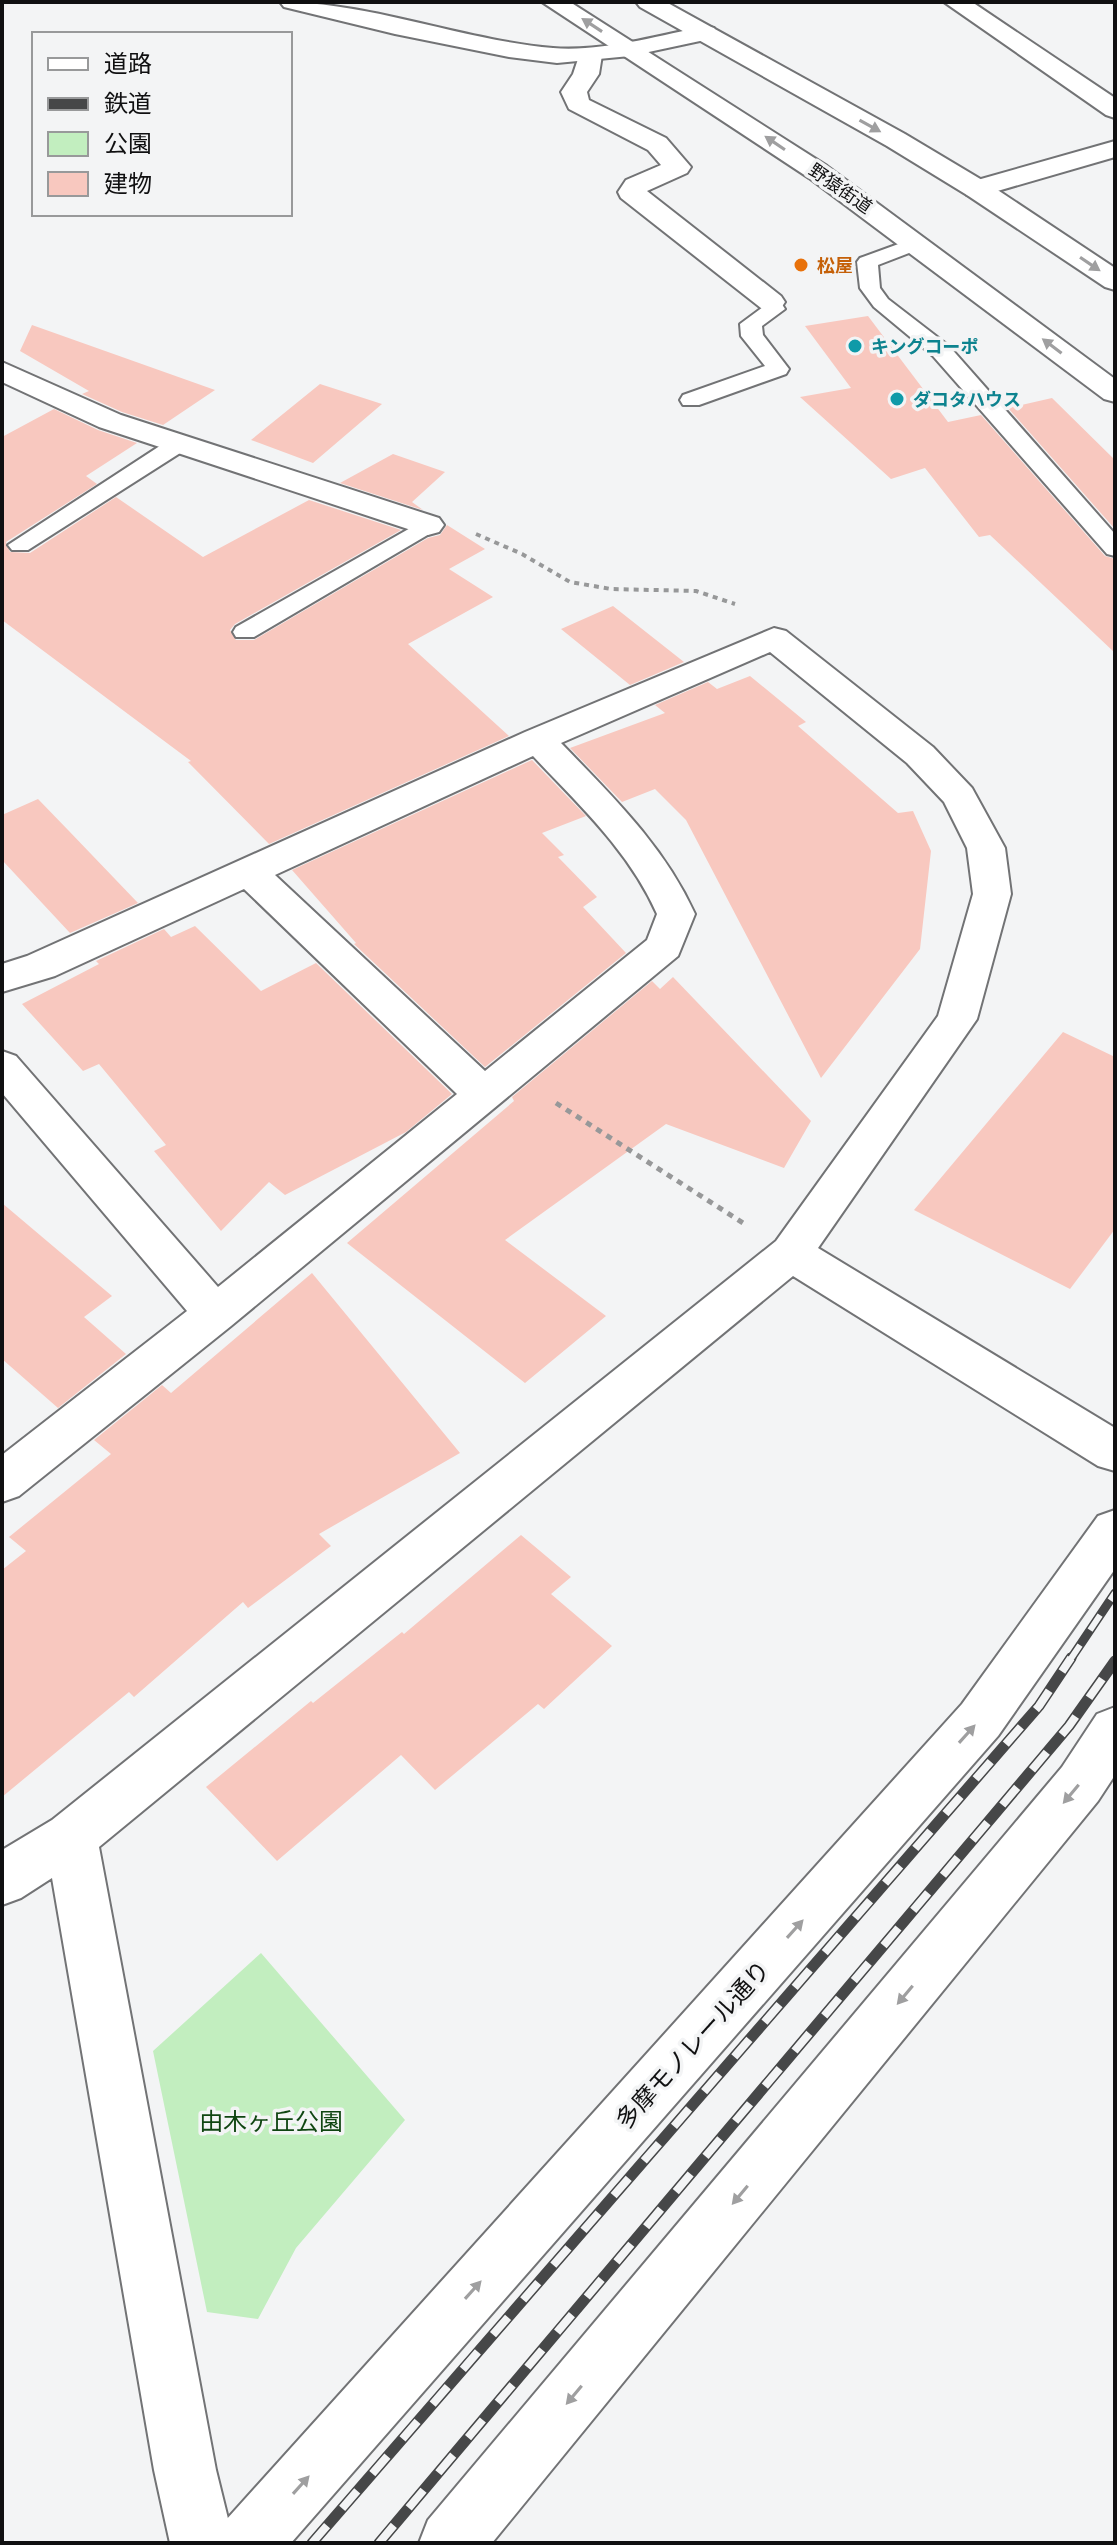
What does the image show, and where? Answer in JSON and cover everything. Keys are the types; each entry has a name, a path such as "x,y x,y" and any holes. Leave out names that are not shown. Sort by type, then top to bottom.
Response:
{"street":[{"path":"292,2 395,27 509,50 557,56 630,49 705,33"},
{"name":"野猿街道","path":"554,2 818,172 1115,393"},
{"path":"648,2 977,189 1115,281"},
{"path":"956,2 1115,110"},
{"path":"590,55 586,74 574,92 578,104 657,144 678,167 636,186 631,192 771,302"},
{"path":"977,189 1115,149"},
{"path":"2,371 110,421 428,525"},
{"path":"2,978 41,966 538,740 774,638 920,755 959,796 986,848 992,894 957,1019 791,1253 71,1837 2,1880"},
{"path":"2,1482 215,1314 664,947 676,914 664,882 636,845 538,740"},
{"path":"250,873 498,1084"},
{"path":"10,1090 215,1314"},
{"path":"791,1253 1115,1452"},
{"name":"多摩モノレール通り","path":"249,2543 980,1720 1115,1530"},
{"path":"451,2543 1080,1784 1115,1730"},
{"path":"71,1837 185,2470 202,2543"}],"lane":[{"path":"915,244 867,262 870,288 881,303 941,351 969,380 1115,549"},
{"path":"691,400 778,369 752,336 751,324 775,309 771,302"},
{"path":"20,545 180,443"},
{"path":"245,632 428,525"}],"path":[{"path":"428,525 459,527 519,553 570,582 620,592 681,590 720,595 753,615 774,638"},
{"path":"498,1084 791,1253"}],"green space":[{"name":"由木ヶ丘公園","path":"261,1953 405,2120 296,2248 258,2319 207,2312 153,2051"}],"building":[{"path":"868,316 948,422 981,415 1105,556 1115,559 1115,653 990,535 979,537 925,468 891,479 800,397 851,388 805,326"},
{"path":"32,325 215,390 163,425 122,412 82,394 89,391 20,351"},
{"path":"320,384 382,404 313,463 251,440"},
{"path":"1052,398 1115,460 1115,529 1008,408"},
{"path":"54,409 98,430 137,443 86,476 97,484 6,542 10,552 30,553 116,497 203,557 309,500 401,530 235,624 230,630 236,640 254,640 428,538 440,535 447,525 485,549 449,569 493,597 408,644 509,736 269,844 188,762 191,761 2,620 2,437"},
{"path":"393,454 445,472 412,502 423,510 340,483"},
{"path":"613,606 684,662 630,685 561,629"},
{"path":"750,676 806,722 798,726 898,813 913,811 931,851 920,949 821,1078 686,820 655,789 622,802 570,748 665,713 655,705 708,682 717,689"},
{"path":"532,760 586,816 542,833 564,855 558,857 597,897 583,907 626,953 485,1067 354,944 292,870"},
{"path":"38,799 138,903 70,933 2,860 2,815"},
{"path":"195,926 261,991 316,963 452,1094 406,1132 285,1195 269,1182 221,1231 154,1151 166,1145 99,1064 83,1071 22,1004 99,964 96,961 164,929 171,937"},
{"path":"673,977 811,1121 784,1168 666,1124 505,1240 606,1316 525,1383 347,1243 514,1101 512,1097 652,981 660,989"},
{"path":"1063,1032 1115,1057 1115,1229 1070,1289 914,1210"},
{"path":"2,1203 112,1296 84,1317 126,1354 58,1408 2,1359"},
{"path":"312,1273 460,1453 319,1534 331,1546 248,1608 243,1602 134,1697 129,1692 2,1797 2,1570 26,1551 9,1537 111,1454 94,1440 162,1385 171,1393"},
{"path":"521,1535 571,1577 551,1594 612,1646 544,1709 538,1704 435,1790 401,1755 277,1861 206,1787 311,1701 313,1703 402,1632 404,1634"}],"railway":[{"path":"1070,1660 1115,1593"},
{"path":"312,2543 1039,1706 1071,1658"},
{"path":"379,2543 1069,1726 1115,1661"}],"place":[{"name":"松屋","path":"801,265"},
{"name":"キングコーポ","path":"855,346"},
{"name":"ダコタハウス","path":"897,399"}]}
